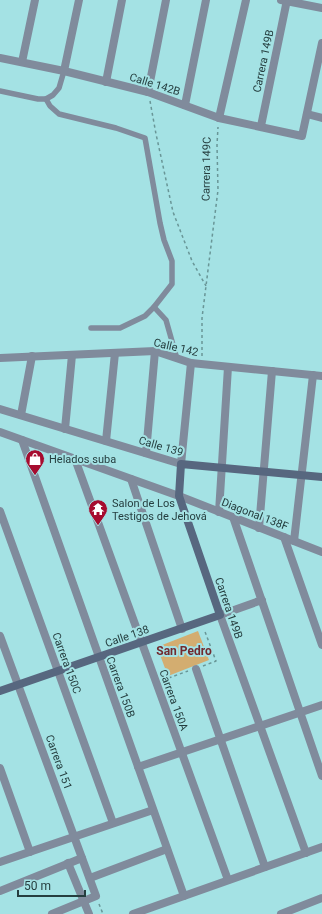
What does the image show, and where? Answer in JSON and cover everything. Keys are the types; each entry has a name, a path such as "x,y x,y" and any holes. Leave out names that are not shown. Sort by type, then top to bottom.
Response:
{"main road":[{"name":"Calle 139","path":"180,464 322,477"},
{"name":"Carrera 149B","path":"180,464 179,496 220,615"},
{"name":"Calle 138","path":"0,691 220,615"}],"street":[{"path":"22,62 35,0"},
{"path":"64,71 79,0"},
{"path":"106,82 122,0"},
{"path":"148,92 166,0"},
{"path":"185,105 206,0"},
{"path":"219,118 246,0"},
{"path":"285,0 322,8"},
{"name":"Carrera 149B","path":"260,126 285,0"},
{"path":"322,43 307,114 322,118"},
{"name":"Calle 142B","path":"0,58 64,71 148,92 219,118 302,136 307,114"},
{"path":"146,453 155,351"},
{"name":"Calle 142","path":"0,358 155,351 191,363 322,376"},
{"path":"106,441 115,353"},
{"path":"65,429 72,354"},
{"path":"21,415 32,356"},
{"name":"Carrera 149B","path":"180,464 191,363"},
{"path":"219,512 228,367"},
{"path":"259,528 272,371"},
{"path":"294,541 313,375"},
{"name":"Calle 139","path":"0,409 180,464"},
{"name":"Diagonal 138F","path":"0,432 179,496 322,552"},
{"name":"Carrera 150B","path":"22,440 184,896"},
{"name":"Carrera 150A","path":"75,459 228,880"},
{"path":"131,479 182,629"},
{"name":"Carrera 150C","path":"0,511 113,823"},
{"path":"232,517 322,776"},
{"path":"284,537 322,645"},
{"name":"Calle 138","path":"220,615 262,600"},
{"name":"Carrera 149B","path":"220,615 306,853"},
{"name":"Carrera 151","path":"0,636 96,896"},
{"path":"196,669 265,867"},
{"path":"138,767 322,705"},
{"path":"0,768 30,852"},
{"path":"0,862 153,810"},
{"path":"133,914 322,847"},
{"path":"90,878 167,849"},
{"path":"0,891 82,858"},
{"path":"68,863 89,914"},
{"path":"52,914 96,896"},
{"path":"281,914 322,898"}],"lane":[{"path":"0,91 38,99 46,99 59,88 64,71"},
{"path":"46,99 50,106 59,114 116,128 145,138 160,223 164,240 172,261 172,284 145,316 120,328 91,328"},
{"path":"154,307 166,320 177,359"}],"path":[{"path":"148,92 173,212 192,261 206,287"},
{"name":"Carrera 149C","path":"202,364 202,318 218,190 217,145 219,118"},
{"path":"96,896 103,914"}],"shaded area":[{"path":"198,631 209,660 168,676 157,647"}],"place":[{"name":"Helados suba","path":"35,476"},
{"name":"Salon de Los Testigos de Jehová","path":"98,526"}],"district":[{"name":"San Pedro","path":"184,651"}]}
